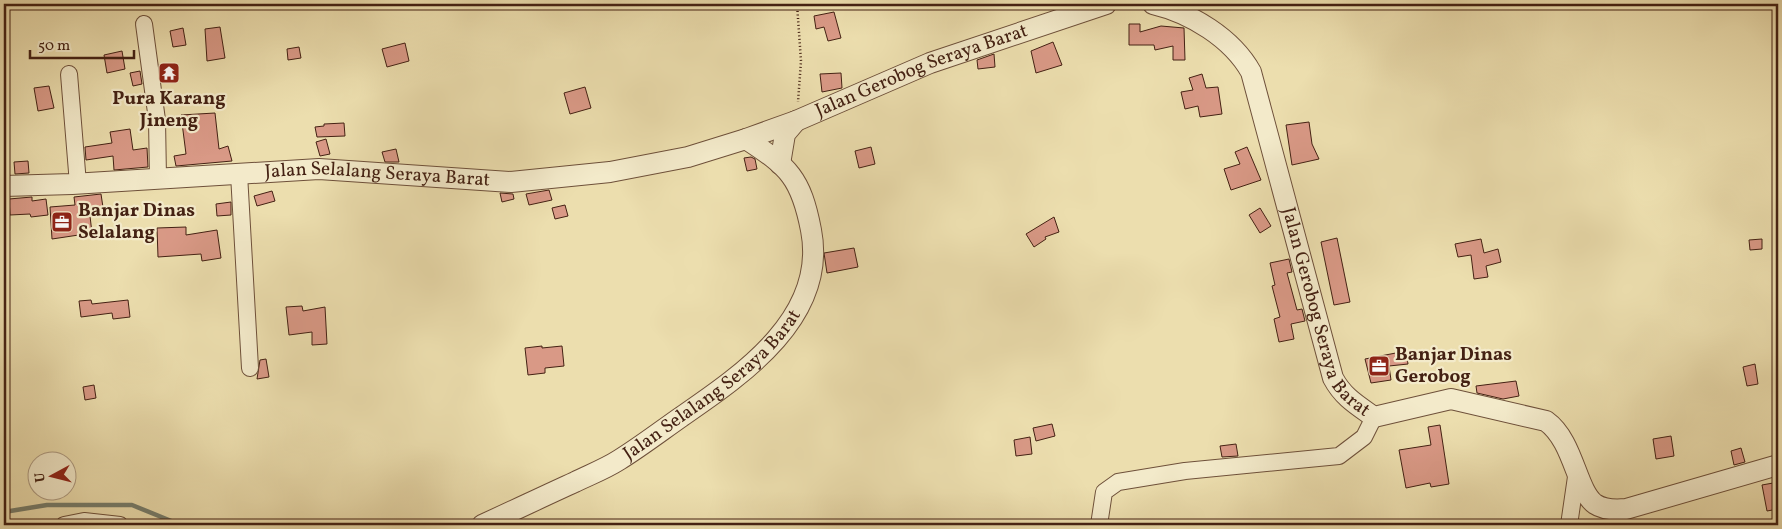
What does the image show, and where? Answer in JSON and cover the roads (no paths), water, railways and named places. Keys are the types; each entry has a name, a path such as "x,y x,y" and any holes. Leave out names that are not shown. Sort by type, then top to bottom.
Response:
{"street":[{"name":"Jalan Gerobog Seraya Barat","path":"796,121 930,63 1106,4"},
{"name":"Jalan Gerobog Seraya Barat","path":"1153,4 1176,11 1212,30 1245,62 1250,72 1333,378 1340,391 1350,401 1374,417 1451,399 1546,421 1554,427 1560,436 1587,494 1595,504 1616,510 1778,465"},
{"path":"144,24 157,120 158,178"},
{"path":"69,74 78,184"},
{"name":"Jalan Selalang Seraya Barat","path":"4,186 78,184 319,169 391,172 485,182 543,180 610,172 680,158 746,139 796,121"},
{"path":"780,164 785,134 796,121"},
{"name":"Jalan Selalang Seraya Barat","path":"482,525 618,461 732,382 776,341 793,318 807,291 813,255 813,237 808,211 799,186 780,164 746,139"},
{"path":"239,174 250,368"},
{"path":"1099,525 1104,492 1118,482 1185,471 1339,456 1364,437 1374,417"},
{"path":"1569,525 1577,470"},
{"path":"64,525 84,521 120,525"}],"waterway":[{"path":"4,512 47,505 132,505 181,525"}],"place":[{"name":"Pura Karang Jineng","path":"169,73"},
{"name":"Banjar Dinas Selalang","path":"62,222"},
{"name":"Banjar Dinas Gerobog","path":"1379,366"}]}
